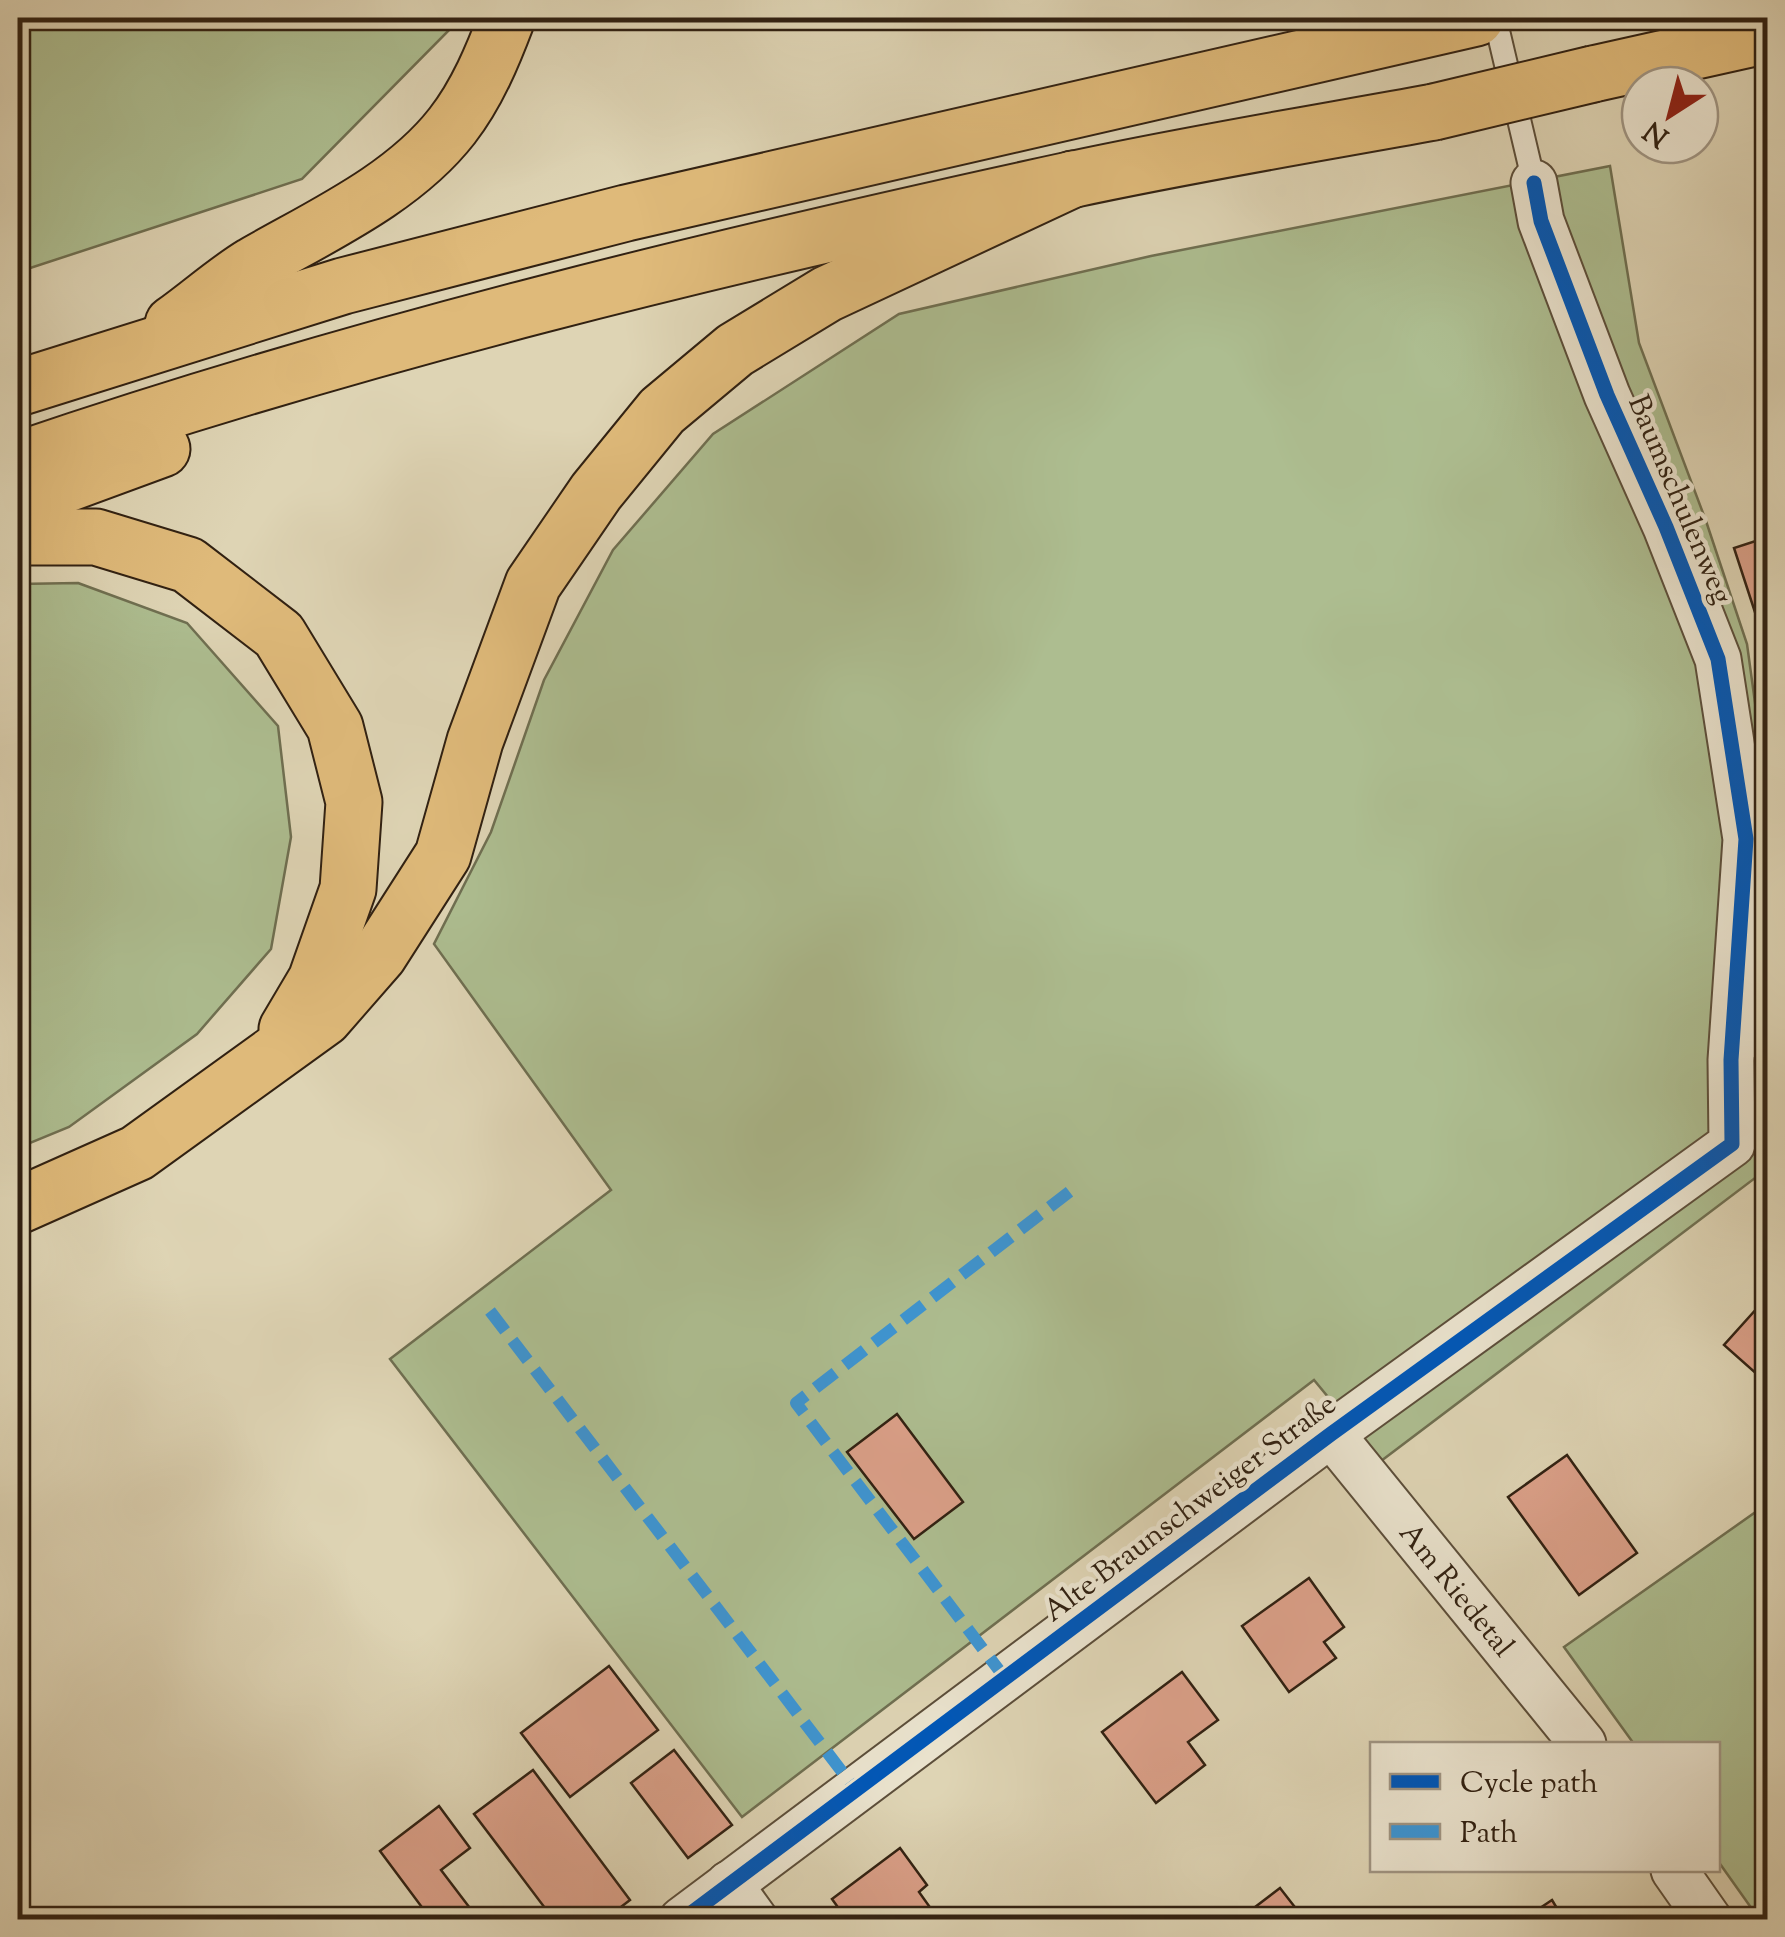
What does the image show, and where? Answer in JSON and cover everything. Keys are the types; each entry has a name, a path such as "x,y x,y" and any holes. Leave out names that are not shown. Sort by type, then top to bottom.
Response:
{"highway":[{"path":"143,347 250,268 350,210 417,162 452,126 490,63 508,18"},
{"path":"18,388 343,286 626,213 1476,18"},
{"path":"18,460 98,432 644,278 1073,179 1434,112 1768,34"},
{"path":"18,1206 137,1153 324,1018 379,956 443,854 475,741 533,584 596,492 662,410 735,350 826,294 1073,179"},
{"path":"18,502 178,444 374,352"},
{"path":"18,537 96,537 188,566 279,635 335,726 354,802 348,889 316,980 268,1062"}],"street":[{"name":"Baumschulenweg","path":"1534,183 1541,221 1607,395 1666,527 1718,659 1746,838 1731,1060 1750,1131"},
{"name":"Alte Braunschweiger Straße","path":"682,1920 742,1902 1331,1434 1750,1131"},
{"name":"Am Riedetal","path":"1331,1434 1580,1742"},
{"path":"1675,1872 1708,1920"}],"lane":[{"path":"1495,18 1534,183"},
{"path":"1731,1060 1768,1032"}],"green space":[{"path":"18,18 461,18 302,179 18,272"},
{"path":"1610,166 1639,343 1747,644 1768,798 1764,1003 1768,1009 1767,1169 1381,1461 1314,1380 742,1817 390,1359 611,1190 434,944 491,832 544,680 613,550 713,434 899,314 1151,256"},
{"path":"78,583 187,623 278,726 291,837 271,949 197,1034 69,1127 18,1148 18,584"},
{"path":"1767,1504 1768,1898 1752,1909 1720,1864 1720,1742 1633,1742 1564,1647"}],"building":[{"path":"1768,537 1768,652 1734,548"},
{"path":"1768,1296 1768,1384 1724,1345"},
{"path":"897,1414 963,1502 914,1539 847,1452"},
{"path":"1567,1455 1637,1553 1579,1595 1508,1497"},
{"path":"1309,1578 1344,1627 1324,1642 1336,1658 1289,1692 1242,1626"},
{"path":"609,1666 658,1730 570,1797 521,1733"},
{"path":"1182,1672 1218,1720 1188,1742 1205,1765 1156,1803 1102,1732"},
{"path":"674,1750 732,1825 688,1858 631,1783"},
{"path":"533,1770 630,1900 604,1920 554,1920 474,1814"},
{"path":"439,1806 470,1848 441,1870 479,1920 420,1920 427,1914 380,1851"},
{"path":"900,1848 927,1885 919,1892 939,1920 847,1920 832,1899"},
{"path":"1280,1888 1301,1915 1309,1908 1318,1920 1238,1920"},
{"path":"1552,1900 1564,1920 1522,1920"}],"marked path":[{"path":"1005,1678 796,1403 1073,1189"},
{"path":"490,1311 856,1790"}],"cycle path":[{"path":"682,1920 1331,1434 1732,1144 1731,1060 1746,839 1718,659 1666,527 1607,395 1541,221 1534,183"}]}
